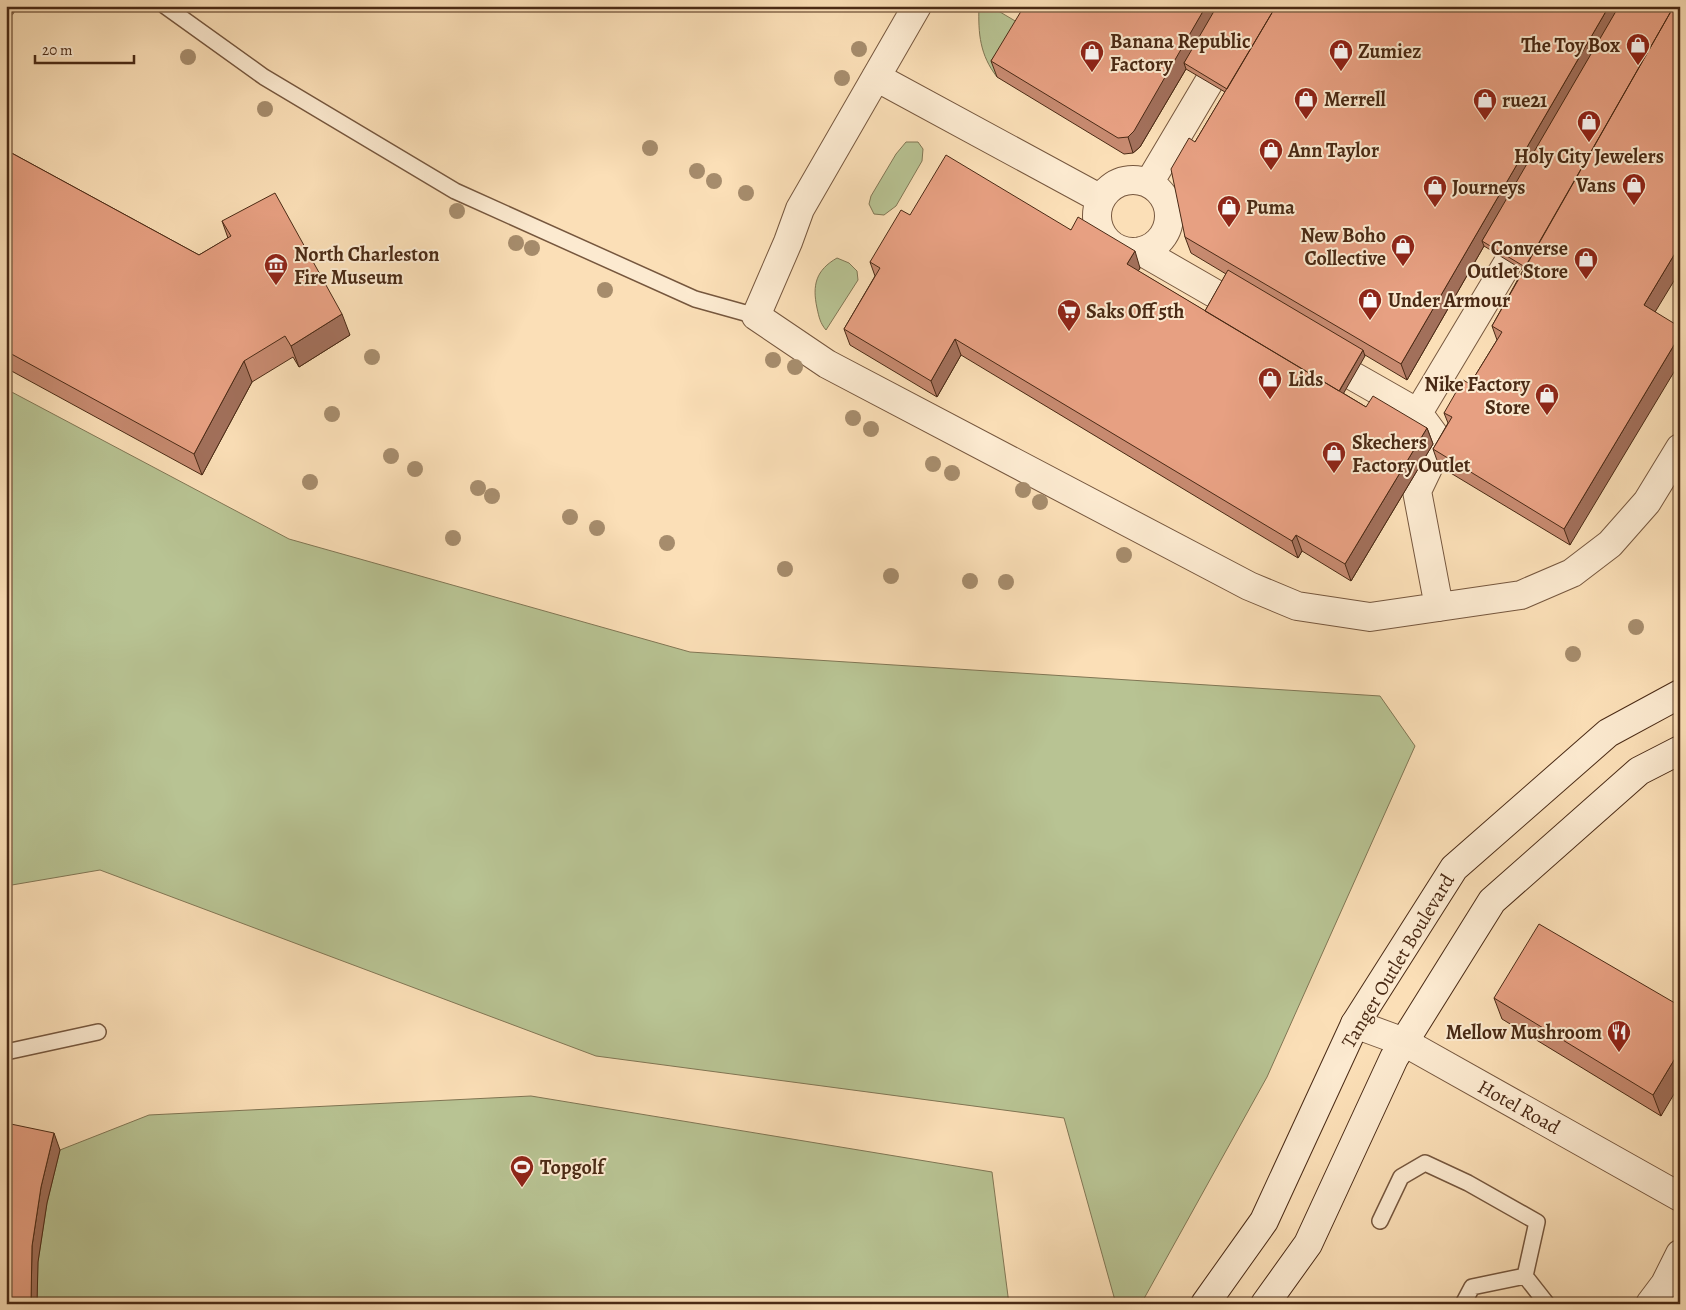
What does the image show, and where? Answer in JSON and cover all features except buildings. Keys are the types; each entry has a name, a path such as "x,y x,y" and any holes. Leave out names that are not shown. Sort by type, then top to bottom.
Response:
{"street":[{"path":"917,6 800,209 756,316 828,364 1249,586 1297,606 1370,617 1521,595 1572,573 1610,544 1641,509 1680,448"},
{"path":"876,76 1101,199"},
{"path":"1149,183 1209,82"},
{"path":"1130,180 1149,183 1164,198 1168,209 1165,231 1151,247 1129,252 1118,248 1108,242 1101,233 1097,222 1097,210 1101,199 1106,191 1122,181 1130,180"},
{"path":"1141,250 1219,296"},
{"path":"1418,413 1509,261"},
{"path":"1353,376 1418,413 1440,443 1417,491 1439,607"},
{"name":"Tanger Outlet Boulevard","path":"1205,1304 1264,1221 1356,1024 1454,868 1608,733 1680,694"},
{"path":"1266,1304 1308,1244 1394,1058 1492,901 1639,771 1680,750"},
{"name":"Hotel Road","path":"1356,1024 1404,1042 1680,1197"},
{"path":"1650,1304 1665,1284 1680,1254"}],"lane":[{"path":"165,6 264,76 455,191 695,299 756,316"},
{"path":"6,1052 98,1032"},
{"path":"1380,1221 1401,1177 1425,1163 1468,1183 1537,1222 1526,1276 1547,1304"},
{"path":"1462,1304 1472,1287 1526,1276"}],"green space":[{"path":"979,6 990,6 1027,28 997,77 987,61 981,44"},
{"path":"906,142 918,142 923,149 922,161 896,206 884,215 874,214 869,204 871,196 896,154"},
{"path":"837,258 849,263 857,271 858,280 826,330 818,314 816,285 820,273"},
{"path":"6,389 289,539 690,652 1380,696 1415,746 1267,1077 1141,1304 1116,1304 1064,1118 596,1056 100,870 6,886"},
{"name":"Topgolf","path":"531,1096 992,1172 1009,1304 37,1304 38,1262 47,1203 60,1150 149,1115"}],"place":[{"name":"The Toy Box","path":"1638,66"},
{"name":"Zumiez","path":"1341,72"},
{"name":"Banana Republic Factory","path":"1092,73"},
{"name":"Merrell","path":"1306,120"},
{"name":"rue21","path":"1485,121"},
{"name":"Holy City Jewelers","path":"1589,143"},
{"name":"Ann Taylor","path":"1271,171"},
{"name":"Vans","path":"1634,206"},
{"name":"Journeys","path":"1435,208"},
{"name":"Puma","path":"1229,228"},
{"name":"New Boho Collective","path":"1403,267"},
{"name":"Converse Outlet Store","path":"1586,280"},
{"name":"North Charleston Fire Museum","path":"276,286"},
{"name":"Under Armour","path":"1370,321"},
{"name":"Saks Off 5th","path":"1069,332"},
{"name":"Lids","path":"1270,400"},
{"name":"Nike Factory Store","path":"1547,416"},
{"name":"Skechers Factory Outlet","path":"1334,474"},
{"name":"Mellow Mushroom","path":"1619,1053"},
{"name":"Topgolf","path":"522,1188"}]}
